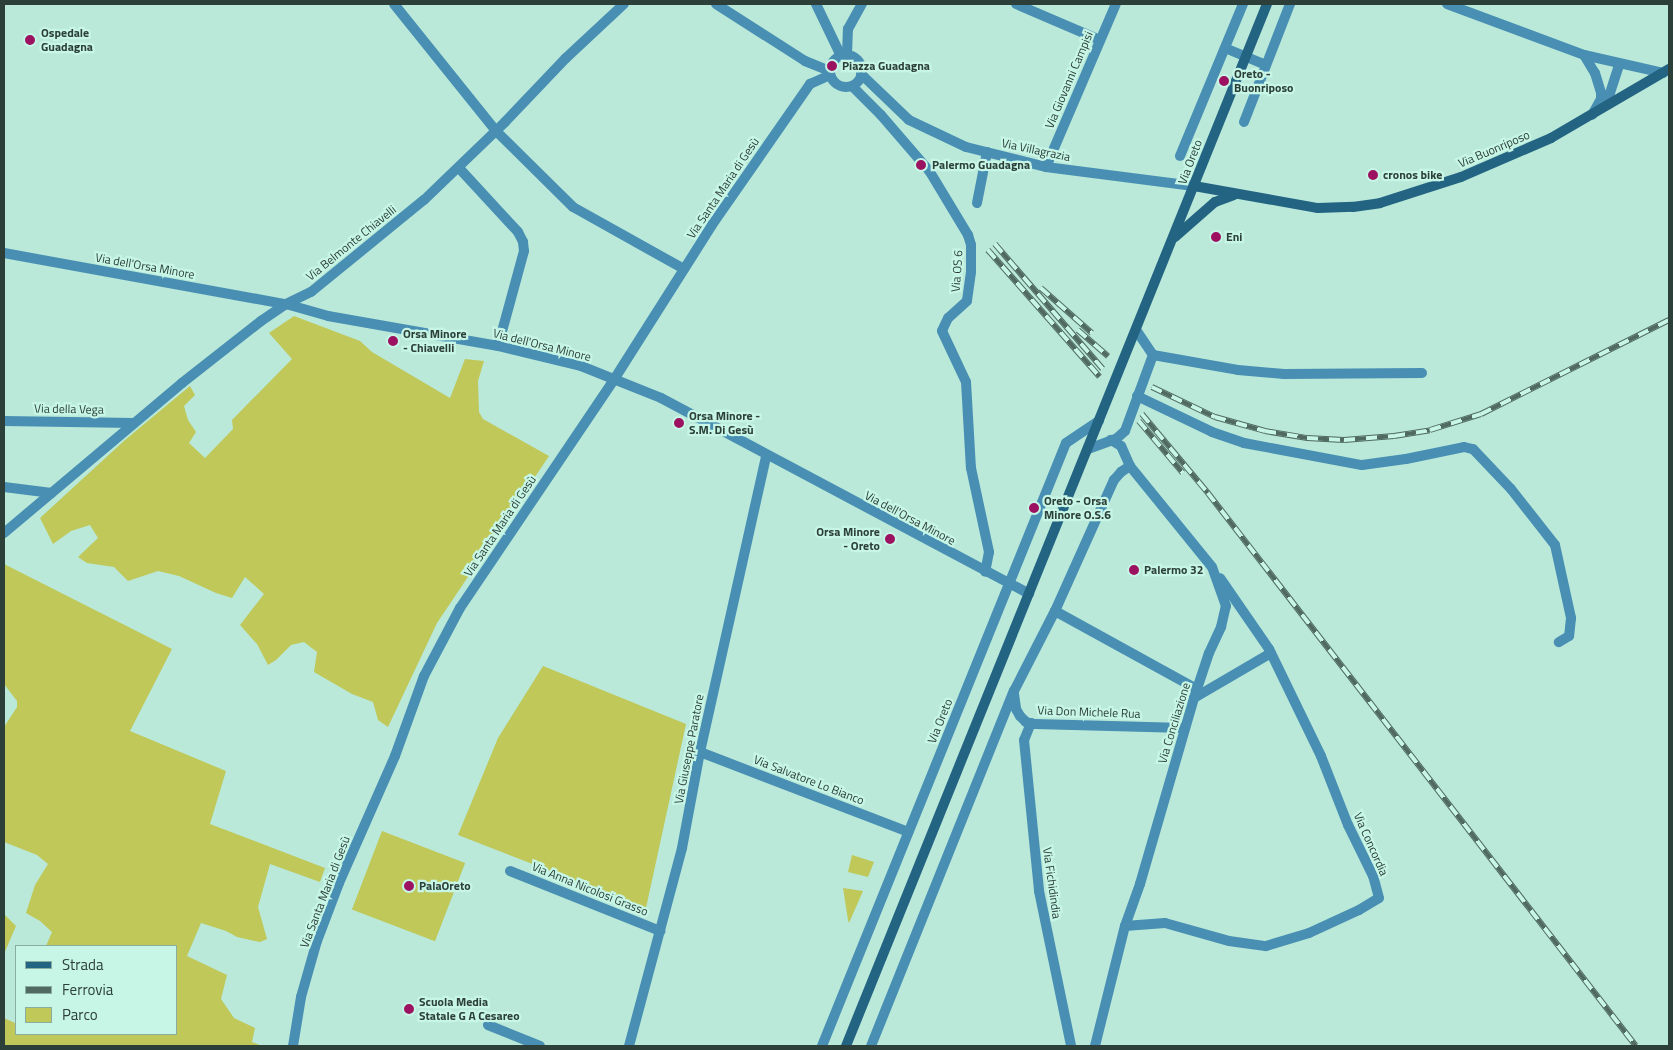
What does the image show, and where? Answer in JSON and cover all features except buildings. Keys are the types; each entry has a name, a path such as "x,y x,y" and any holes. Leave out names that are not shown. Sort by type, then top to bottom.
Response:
{"street":[{"path":"394,4 496,131 573,208 684,269"},
{"name":"Via Belmonte Chiavelli","path":"4,533 134,423 261,320 286,304 312,292 424,200 496,131 566,58 624,4"},
{"path":"716,4 805,61 830,73 837,84 852,86 861,74 856,60 844,56 816,4"},
{"path":"844,56 848,29 862,4"},
{"path":"1016,4 1100,40"},
{"name":"Via Giovanni Campisi","path":"1046,167 1116,4"},
{"name":"Via Oreto","path":"1180,156 1243,4"},
{"name":"Via Oreto","path":"846,1046 1267,4"},
{"path":"1244,122 1290,4"},
{"path":"1447,4 1584,55 1619,65 1666,71"},
{"path":"1225,48 1266,65"},
{"path":"1584,55 1595,72 1601,93 1601,99 1592,114"},
{"path":"830,73 833,62 844,56"},
{"path":"1592,114 1610,93 1619,65"},
{"name":"Via Buonriposo","path":"1194,186 1235,195 1318,208 1353,207 1380,203 1470,173 1552,138 1666,71"},
{"name":"Via Santa Maria di Gesù","path":"293,1046 301,997 317,941 339,883 395,756 424,676 460,608 615,378 712,225 810,84 830,73"},
{"name":"Via Villagrazia","path":"861,74 909,120 966,147 1046,167 1194,186"},
{"name":"Via OS 6","path":"852,86 881,115 930,172 968,235 971,245 971,272 967,301 948,318 942,331 966,382 971,468 989,552 985,572"},
{"path":"977,203 987,152"},
{"path":"459,168 518,232 523,242 524,251 498,346"},
{"path":"1174,238 1215,202 1235,195"},
{"name":"Via dell'Orsa Minore","path":"4,253 286,304 328,316 498,346 581,366 661,398 766,456 1029,594"},
{"path":"1136,330 1153,355 1238,370 1284,374 1422,373"},
{"path":"1088,449 1121,436 1125,430 1153,355"},
{"path":"1137,396 1212,432 1244,442 1362,465 1406,459 1464,447 1473,449 1511,489 1555,545 1570,618 1569,636 1559,642"},
{"name":"Via della Vega","path":"4,420 134,423"},
{"name":"Via Oreto","path":"822,1046 1066,443 1099,421"},
{"name":"Via Conciliazione","path":"1095,1046 1125,926 1140,884 1196,694 1222,627 1226,606 1212,566 1130,466 1121,446 1111,440"},
{"name":"Via Giuseppe Paratore","path":"629,1046 682,848 700,752 766,456"},
{"path":"871,1046 1014,691 1055,612 1114,480 1130,466"},
{"path":"4,487 52,493"},
{"name":"Via Concordia","path":"1125,926 1165,924 1229,940 1266,946 1309,933 1359,910 1379,898 1373,876 1348,825 1321,756 1271,653 1212,566"},
{"path":"1055,612 1196,694 1271,653"},
{"name":"Via Don Michele Rua","path":"1014,691 1016,709 1020,716 1031,723 1185,728"},
{"name":"Via Fichidindia","path":"1031,723 1024,740 1039,891 1071,1046"},
{"name":"Via Salvatore Lo Bianco","path":"700,752 908,832"},
{"name":"Via Anna Nicolosi Grasso","path":"510,871 660,931"},
{"path":"488,1025 540,1046"}],"green space":[{"path":"294,316 360,341 372,352 450,398 465,359 484,361 478,381 479,412 483,419 549,456 437,623 388,727 378,720 373,702 352,694 314,672 317,652 304,642 291,645 268,665 257,644 240,625 264,594 245,577 232,598 216,593 179,576 158,571 128,581 114,567 87,563 78,557 98,538 90,525 71,531 53,544 40,518 125,440 190,386 195,395 184,406 188,420 196,432 189,443 205,458 233,429 232,420 292,359 269,333"},
{"path":"4,564 172,649 130,731 226,771 210,824 325,868 320,882 270,864 258,907 267,939 260,942 237,937 226,931 201,923 187,956 227,975 221,999 234,1018 255,1028 252,1042 262,1046 4,1046 4,1018 15,1023 15,1035 178,1035 178,945 46,945 52,932 40,921 26,913 35,885 48,864 37,855 4,842 4,727 17,707 17,701 4,684"},
{"path":"543,666 686,724 646,908 458,835 498,738"},
{"name":"PalaOreto","path":"382,831 465,863 435,941 352,909"},
{"path":"852,855 874,862 868,877 848,872"},
{"path":"843,888 863,891 849,923 848,920"},
{"path":"4,914 16,926 4,954"}],"railway":[{"path":"995,244 1103,369"},
{"path":"988,250 1100,377"},
{"path":"1041,288 1092,333"},
{"path":"1152,387 1215,417 1265,431 1307,438 1344,440 1394,436 1430,430 1481,414 1669,320"},
{"path":"1078,330 1108,356"},
{"path":"1142,414 1208,493 1636,1046"},
{"path":"1139,421 1183,473"}],"place":[{"name":"Ospedale Guadagna","path":"30,40"},
{"name":"Piazza Guadagna","path":"832,66"},
{"name":"Oreto - Buonriposo","path":"1224,81"},
{"name":"Palermo Guadagna","path":"921,165"},
{"name":"cronos bike","path":"1373,175"},
{"name":"Eni","path":"1216,237"},
{"name":"Orsa Minore - Chiavelli","path":"393,341"},
{"name":"Orsa Minore - S.M. Di Gesù","path":"679,423"},
{"name":"Oreto - Orsa Minore O.S.6","path":"1034,508"},
{"name":"Orsa Minore - Oreto","path":"890,539"},
{"name":"Palermo 32","path":"1134,570"},
{"name":"PalaOreto","path":"409,886"},
{"name":"Scuola Media Statale G A Cesareo","path":"409,1009"}]}
